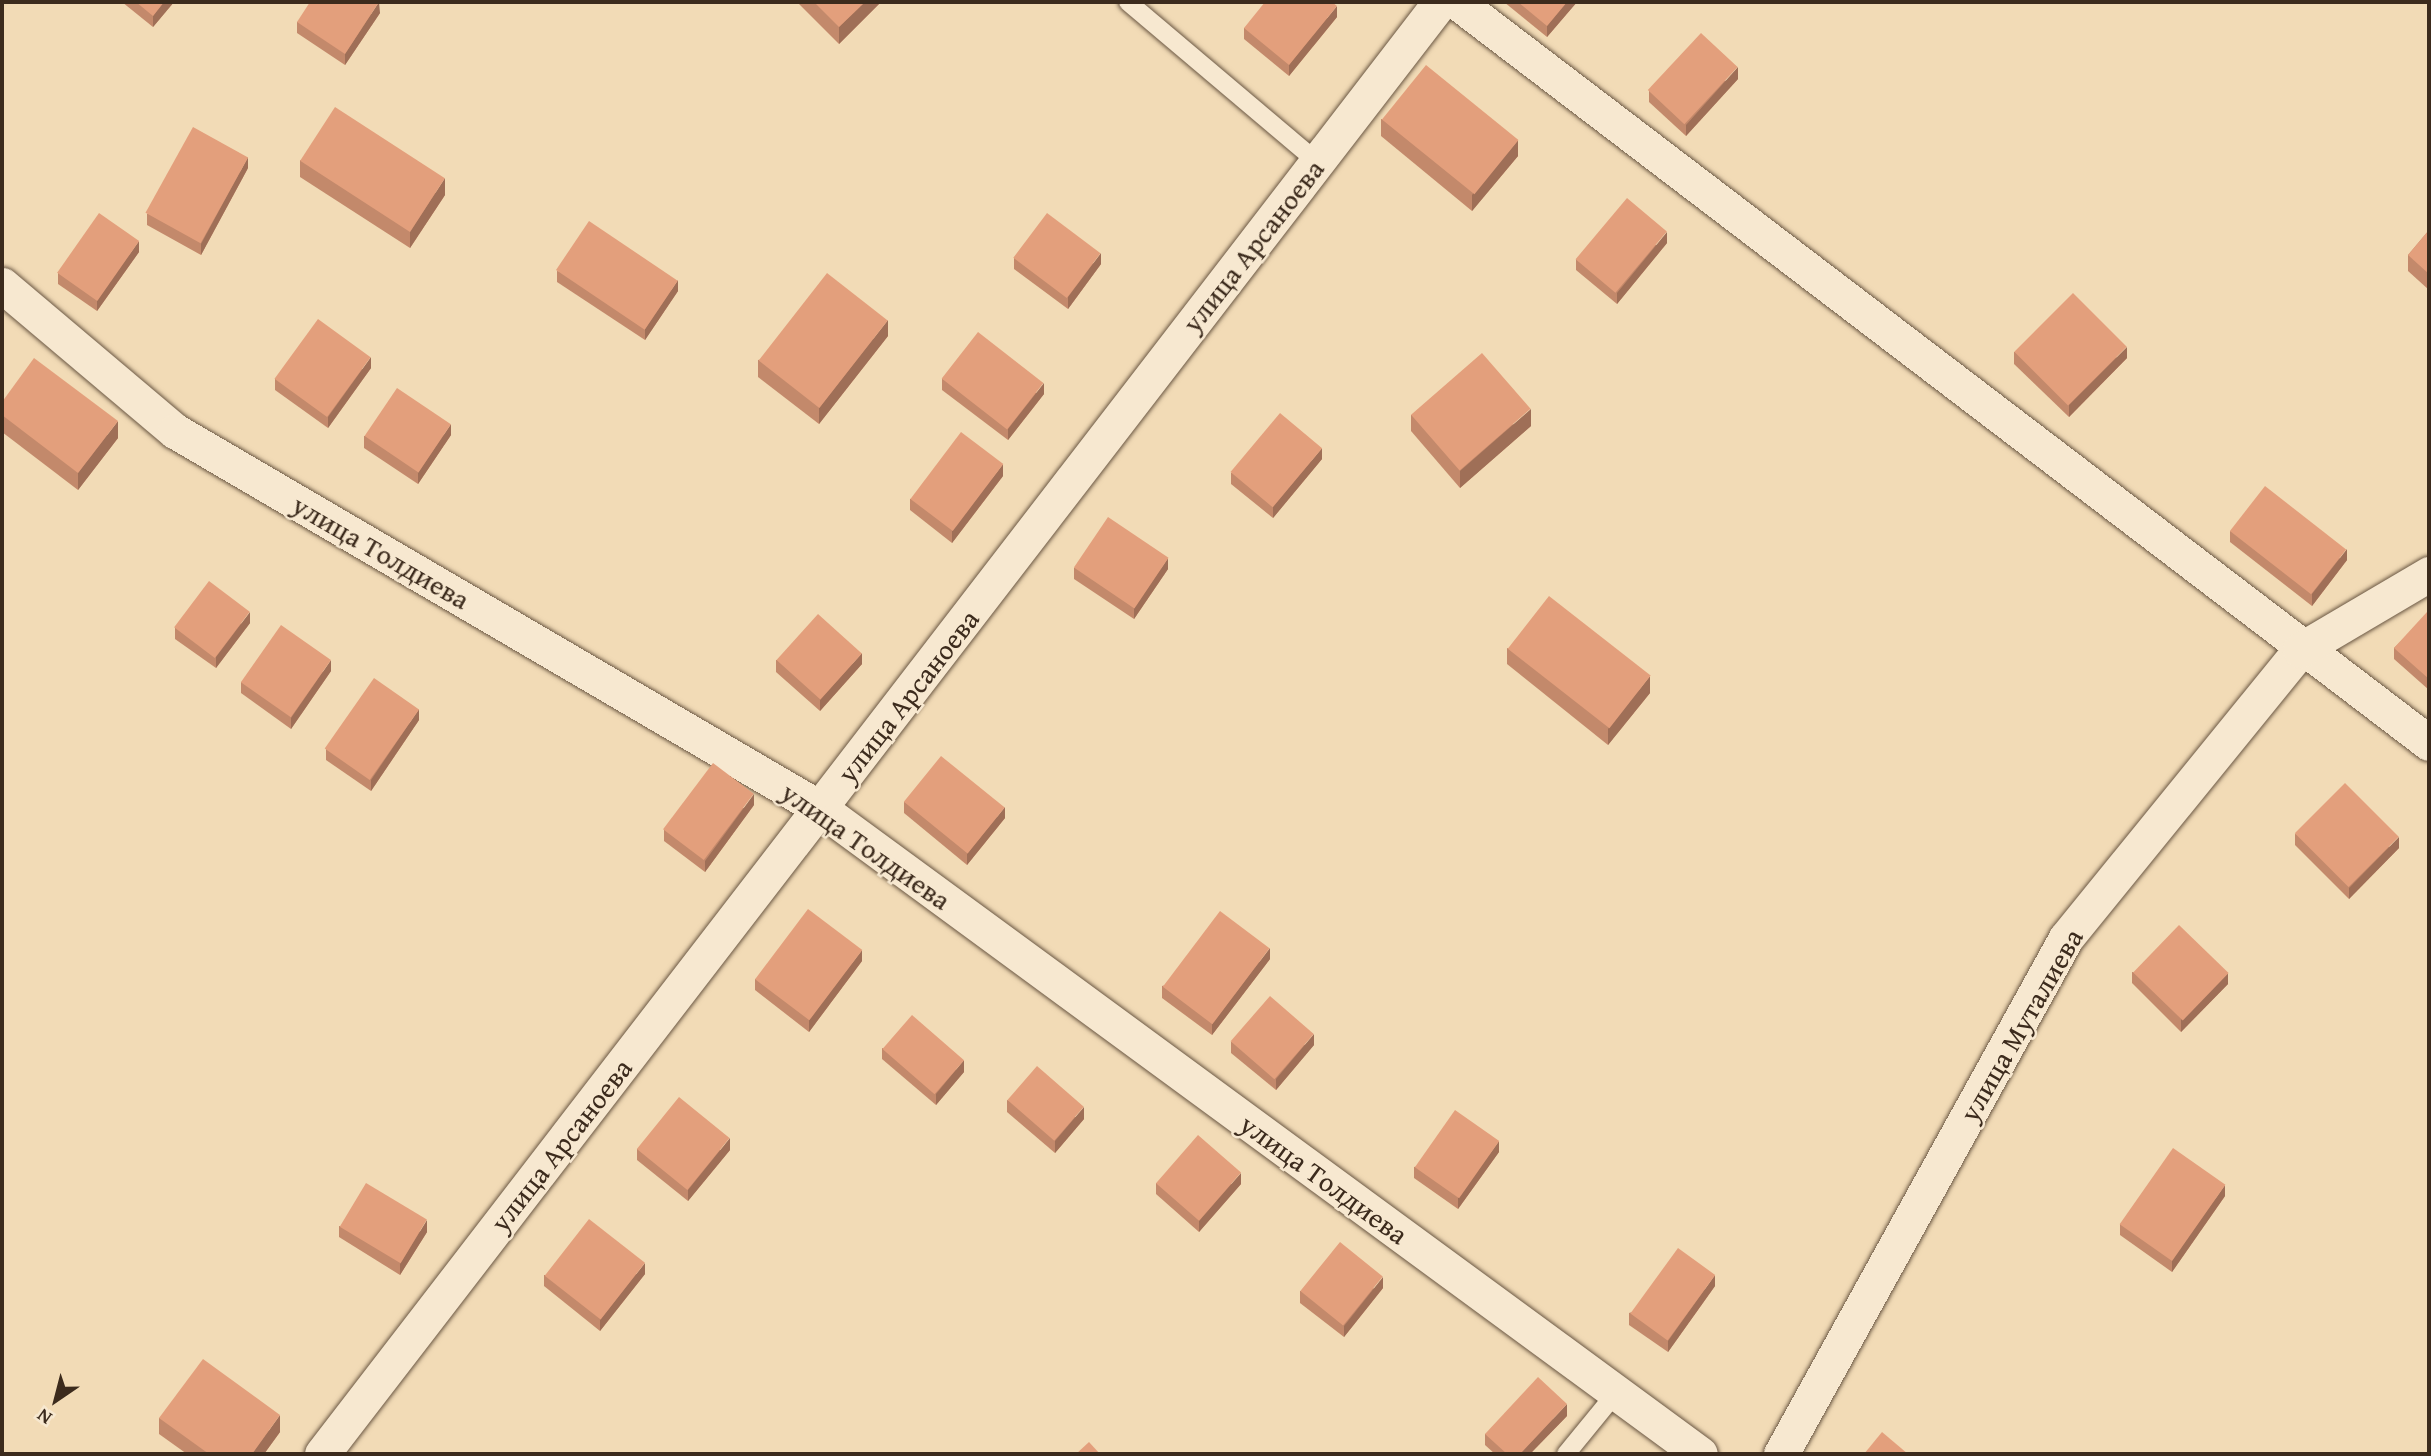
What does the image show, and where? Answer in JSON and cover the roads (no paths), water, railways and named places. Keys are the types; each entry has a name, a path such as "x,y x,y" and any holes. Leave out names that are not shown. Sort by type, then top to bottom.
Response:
{"street":[{"name":"улица Арсаноева","path":"321,1454 821,809 1440,2"},
{"path":"1457,2 2300,650 2429,743"},
{"name":"улица Толдиева","path":"2,285 175,431 821,809 1700,1454"},
{"name":"улица Муталиева","path":"1781,1454 2066,938 2300,650 2429,574"}],"lane":[{"path":"1128,2 1317,162"},
{"path":"1566,1454 1616,1393"}]}
